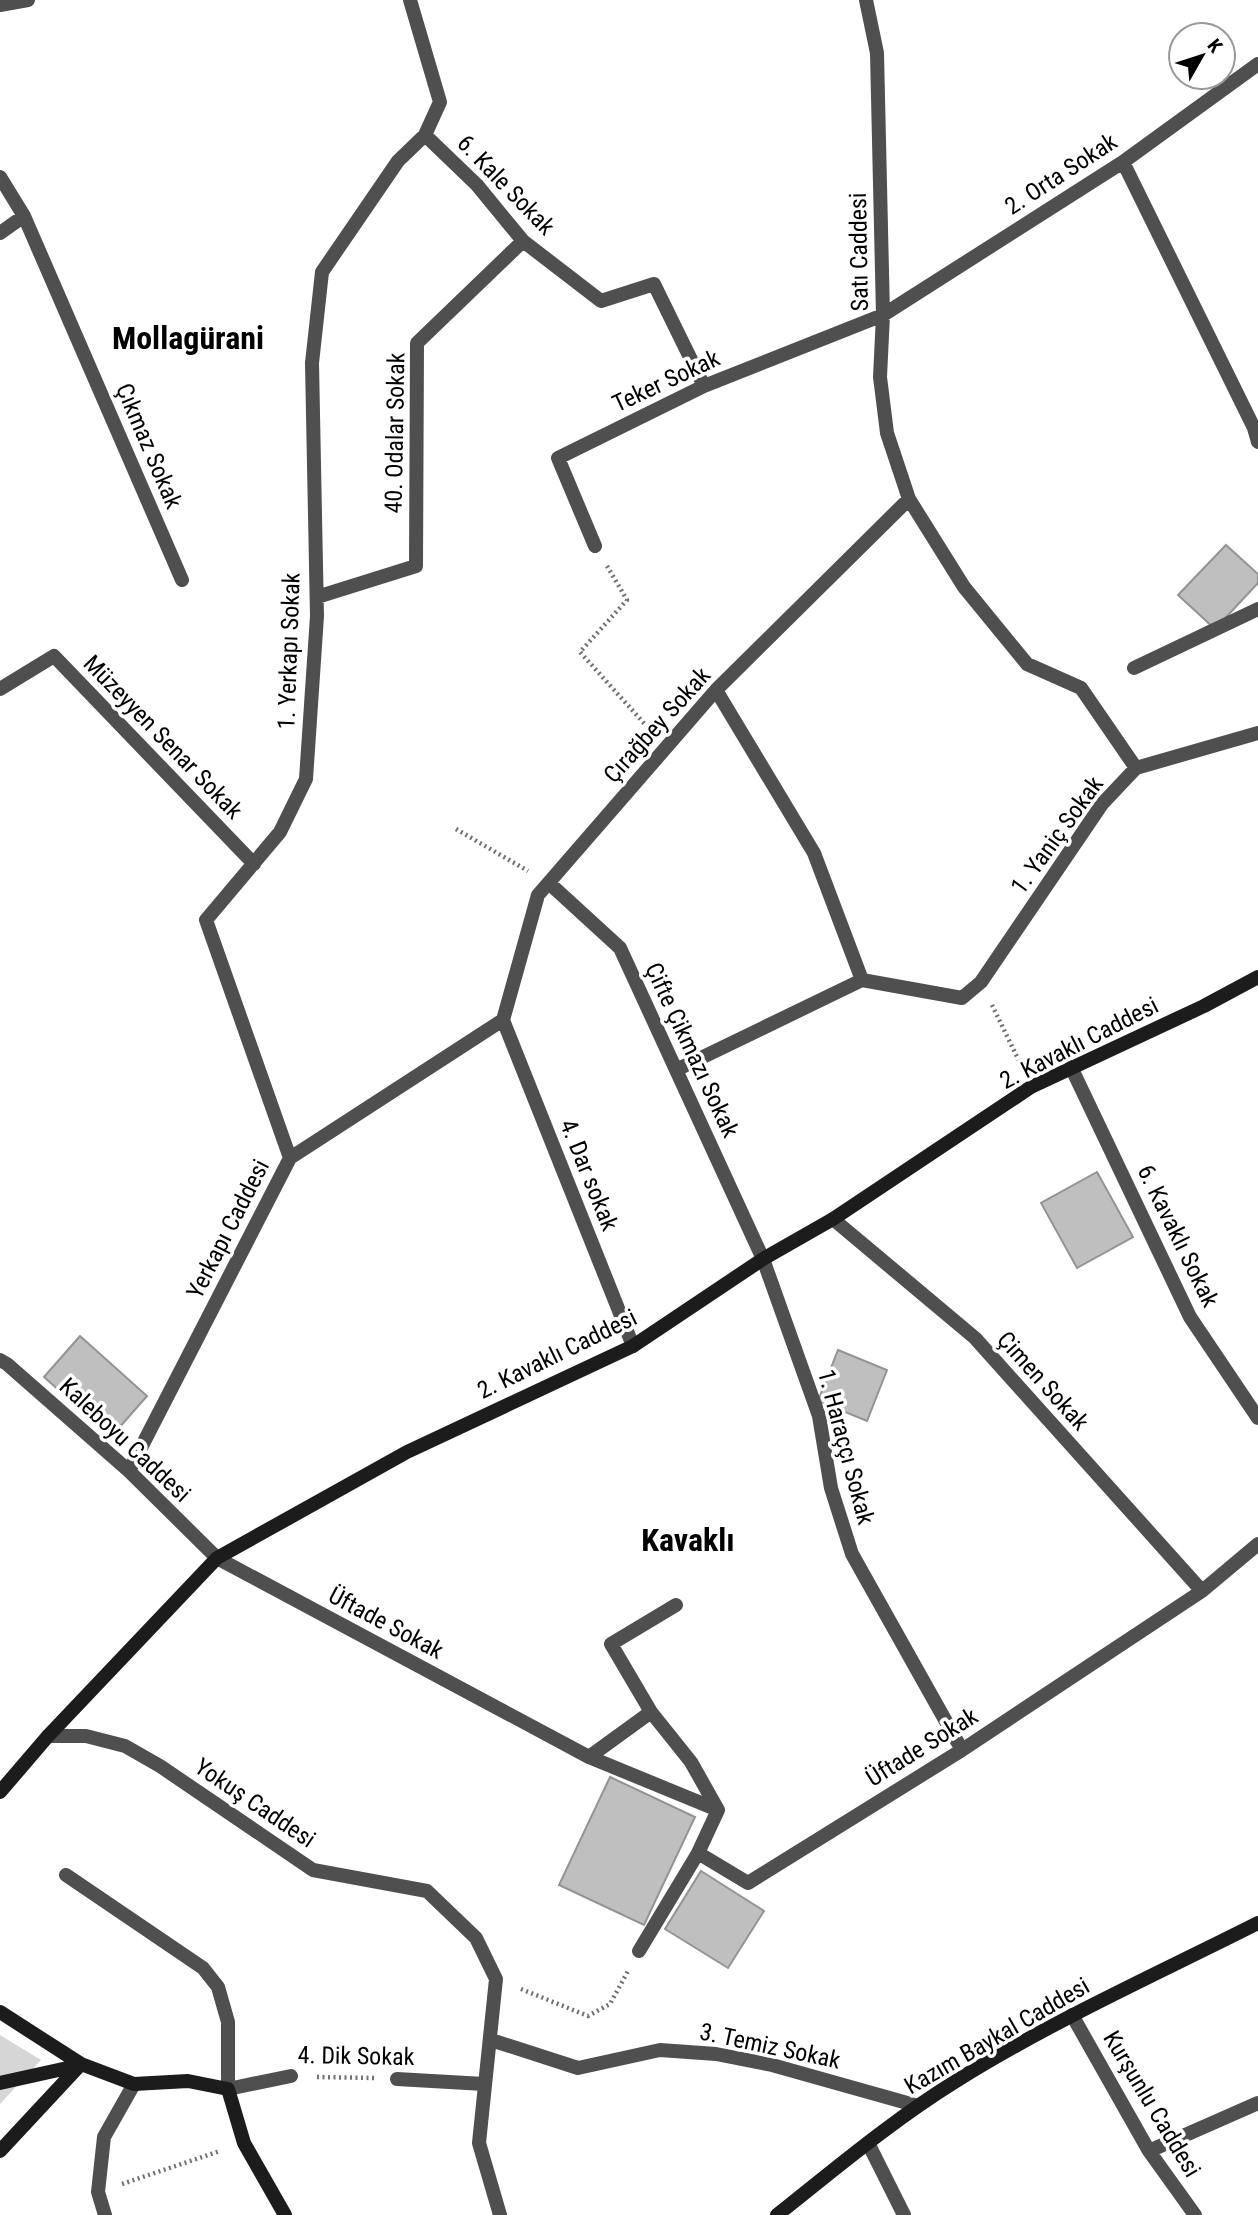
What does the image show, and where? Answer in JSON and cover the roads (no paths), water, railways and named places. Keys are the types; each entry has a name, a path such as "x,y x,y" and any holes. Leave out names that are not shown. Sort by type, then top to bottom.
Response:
{"street":[{"path":"0,5 28,0"},
{"name":"6. Kale Sokak","path":"410,0 440,102 425,135 477,185 523,241 601,301 654,284 704,386"},
{"name":"Satı Caddesi","path":"866,0 877,53 883,315 880,377 887,433 909,499 964,587 1027,664 1081,688 1136,768"},
{"name":"2. Orta Sokak","path":"883,315 1123,162 1258,64"},
{"name":"1. Yerkapı Sokak","path":"290,1158 206,920 281,832 306,779 317,597 312,363 321,272 398,161 425,135"},
{"path":"1123,162 1257,432"},
{"name":"Çıkmaz Sokak","path":"0,177 24,216 181,580"},
{"path":"0,233 24,216"},
{"name":"40. Odalar Sokak","path":"317,597 416,566 417,343 523,241"},
{"name":"Teker Sokak","path":"595,546 558,458 704,386 883,315"},
{"name":"Çırağbey Sokak","path":"503,1020 538,895 716,690 909,499"},
{"path":"1134,668 1258,609"},
{"name":"Müzeyyen Senar Sokak","path":"0,689 54,656 254,864"},
{"path":"677,1070 862,980 814,853 716,690"},
{"name":"1. Yaniç Sokak","path":"862,980 962,998 981,982 1102,804 1136,768 1258,733"},
{"name":"Çifte Çikmazı Sokak","path":"549,883 620,948 763,1259"},
{"name":"2. Kavaklı Caddesi","path":"0,1792 48,1736 217,1558 407,1452 633,1346 763,1259 833,1219 1031,1087 1204,1006 1258,977"},
{"name":"Yerkapı Caddesi","path":"129,1471 290,1158 503,1020"},
{"name":"4. Dar sokak","path":"503,1020 633,1346"},
{"name":"6. Kavaklı Sokak","path":"1071,1067 1190,1317 1258,1418"},
{"name":"Çimen Sokak","path":"833,1219 975,1338 1202,1591"},
{"name":"1. Haraççı Sokak","path":"763,1259 819,1416 831,1488 852,1554 962,1750"},
{"name":"Kaleboyu Caddesi","path":"0,1360 129,1471 217,1558"},
{"name":"Üftade Sokak","path":"698,1853 748,1883 962,1750 1202,1591 1258,1544"},
{"name":"Üftade Sokak","path":"217,1558 589,1757 718,1810"},
{"path":"639,1951 698,1853 718,1810 691,1762 652,1712 611,1644 676,1605"},
{"path":"589,1757 652,1712"},
{"name":"Yokuş Caddesi","path":"48,1736 86,1736 125,1746 160,1766 313,1870 428,1891 475,1938 496,1979 479,2143 500,2215"},
{"path":"66,1875 203,1968 218,1987 228,2022 228,2089 244,2143 285,2215"},
{"name":"Kazım Baykal Caddesi","path":"777,2215 868,2143 957,2080 1072,2015 1258,1923"},
{"path":"0,2012 81,2064 134,2084 188,2081 228,2089"},
{"name":"Kurşunlu Caddesi","path":"1072,2015 1149,2151 1195,2215"},
{"name":"3. Temiz Sokak","path":"491,2040 578,2068 660,2050 716,2054 772,2065 918,2106"},
{"path":"0,2083 81,2064"},
{"path":"0,2151 81,2064"},
{"name":"4. Dik Sokak","path":"228,2089 292,2076"},
{"name":"4. Dik Sokak","path":"397,2079 484,2084"},
{"path":"105,2215 98,2192 104,2137 134,2084"},
{"path":"1149,2151 1258,2103"},
{"path":"868,2143 904,2215"}],"district":[{"name":"Mollagürani","path":"188,338"},
{"name":"Kavaklı","path":"688,1540"}]}
